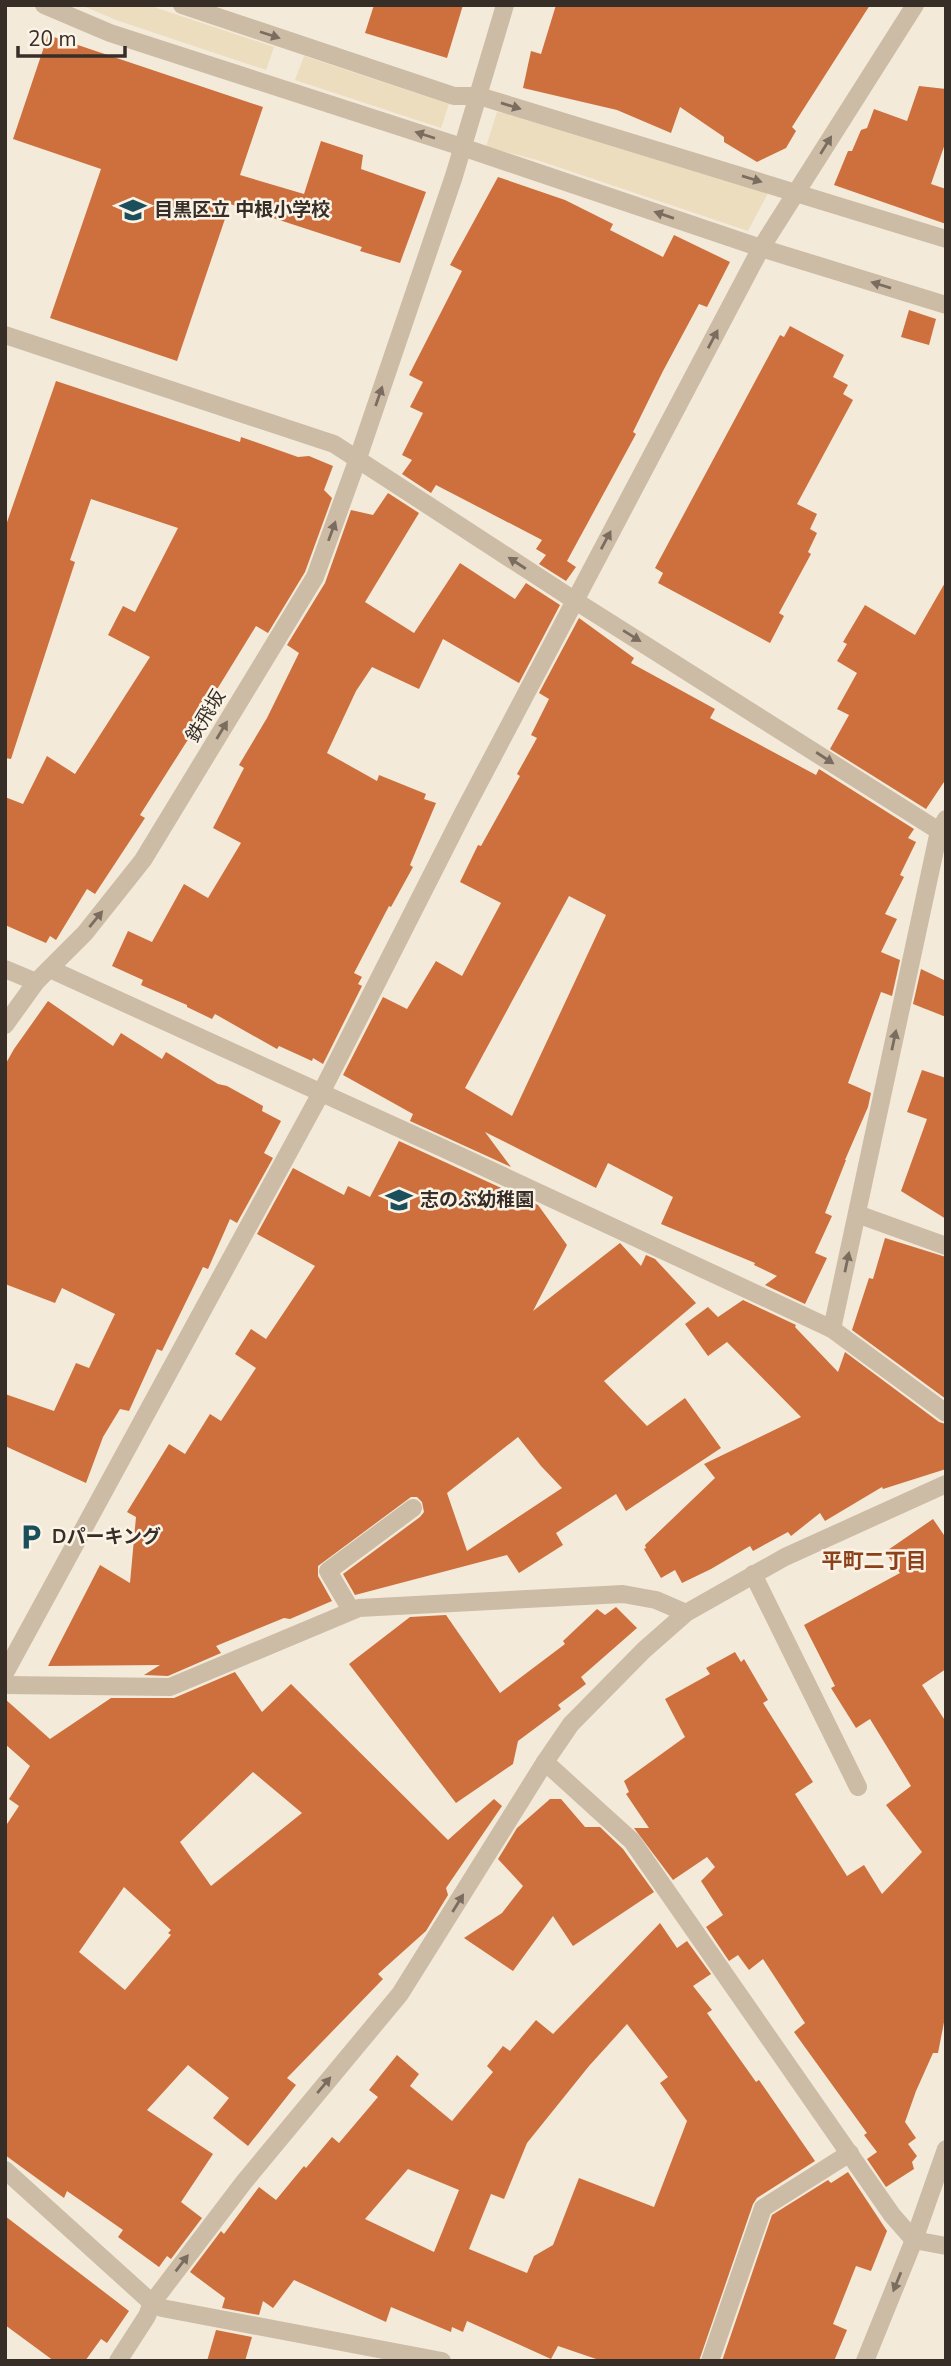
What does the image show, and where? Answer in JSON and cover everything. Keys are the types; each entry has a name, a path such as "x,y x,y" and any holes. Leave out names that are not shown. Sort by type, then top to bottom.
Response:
{"street":[{"path":"44,5 110,33 464,143 946,305"},
{"path":"183,5 476,104 792,197 946,239"},
{"name":"鉄飛坂","path":"5,1025 36,982 85,933 143,860 315,577 464,143 505,5"},
{"path":"5,1673 321,1093 574,600 765,242 915,5"},
{"path":"5,335 334,444 574,600 943,828 832,1329"},
{"path":"5,969 36,982"},
{"path":"50,970 832,1329 946,1413"},
{"path":"857,1213 946,1246"},
{"path":"118,2361 152,2302 244,2182 400,1994 571,1724 644,1650 686,1614 785,1557 946,1484"},
{"path":"351,1610 328,1571 413,1508"},
{"path":"753,1574 858,1787"},
{"path":"5,1685 170,1687 351,1610 623,1594 656,1600 686,1614"},
{"path":"545,1762 632,1841 892,2215 914,2240 946,2246"},
{"path":"865,2361 914,2240 946,2149"},
{"path":"710,2361 763,2208 850,2153"},
{"path":"5,2170 162,2308 442,2361"}],"shaded area":[{"path":"81,5 148,5 274,47 266,70 116,20"},
{"path":"304,56 449,104 441,128 295,80"},
{"path":"497,112 521,116 768,193 748,231 537,160 486,147"}],"building":[{"path":"374,5 463,5 447,58 365,33"},
{"path":"556,5 870,5 792,127 796,131 786,148 757,162 724,142 724,137 680,107 671,133 617,110 523,88 531,51 541,54"},
{"path":"48,35 263,107 240,175 304,194 321,141 363,155 361,169 426,192 400,263 360,251 362,247 230,204 177,361 50,318 101,169 13,139"},
{"path":"919,86 946,89 946,141 931,184 946,189 946,224 834,185 848,151 852,151 861,130 867,128 874,109 907,121"},
{"path":"498,177 565,200 613,224 610,230 663,257 674,235 730,262 707,307 699,304 663,371 633,432 636,434 567,561 576,567 566,581 539,564 546,555 536,549 542,540 436,485 431,493 402,474 412,460 402,455 423,413 410,407 423,382 409,375 462,271 450,265"},
{"path":"909,310 936,319 929,345 901,337"},
{"path":"790,326 844,355 833,377 848,385 843,394 853,400 797,504 817,514 810,529 817,533 808,552 811,554 779,613 784,616 770,643 658,583 663,573 655,568 780,335 784,337"},
{"path":"56,381 240,442 241,437 298,457 309,456 333,466 324,490 332,498 305,572 268,633 256,626 208,704 210,705 140,815 145,818 95,894 87,889 56,940 50,936 46,943 5,925 5,797 23,804 47,756 75,774 150,657 108,635 123,606 135,612 178,528 91,499 70,560 75,562 11,759 5,758 5,528"},
{"path":"388,493 419,513 365,602 414,633 460,563 515,599 526,583 560,605 519,683 443,639 419,689 372,667 356,691 327,753 377,781 379,775 426,794 424,799 436,803 410,865 413,867 354,973 362,977 358,984 362,986 323,1064 279,1046 277,1049 215,1014 212,1019 141,985 143,980 112,966 128,931 152,942 184,884 208,898 241,843 213,828 244,768 239,765 267,718 299,653 287,645 325,583 351,510 373,515"},
{"path":"946,581 946,779 926,809 830,749 849,715 837,709 857,673 837,661 847,644 843,642 865,605 915,635"},
{"path":"579,618 634,658 631,663 715,709 710,718 816,775 819,769 914,829 908,838 916,842 900,875 904,877 885,914 897,919 881,952 900,960 892,996 881,992 848,1083 871,1093 868,1107 825,1213 832,1216 815,1253 827,1258 805,1304 765,1285 777,1276 754,1265 755,1263 661,1224 673,1197 608,1163 596,1188 485,1132 511,1167 410,1121 413,1114 343,1075 383,997 407,1009 436,961 462,976 501,903 460,882 478,845 481,846 520,776 517,774 537,738 531,735 549,699 539,693","holes":["569,896 606,915 512,1116 465,1088"]},
{"path":"921,969 946,981 946,1017 913,1004"},
{"path":"48,1001 113,1046 121,1033 162,1059 166,1052 218,1084 227,1086 263,1106 262,1111 281,1121 264,1153 273,1158 237,1223 230,1219 208,1269 203,1267 162,1351 157,1349 129,1411 120,1409 103,1437 86,1483 5,1446 5,1394 54,1411 76,1363 89,1368 115,1314 62,1288 55,1303 5,1284 5,1065"},
{"path":"922,1070 946,1078 946,1219 901,1191 927,1119 907,1112"},
{"path":"399,1141 538,1205 567,1245 533,1311 620,1243 641,1266 646,1255 655,1259 696,1303 604,1381 647,1426 685,1398 721,1448 626,1511 616,1494 556,1533 563,1545 519,1573 507,1555 355,1595 343,1574 420,1517 424,1512 422,1502 417,1497 411,1497 318,1566 318,1576 332,1601 216,1646 221,1653 168,1676 144,1675 160,1665 48,1666 100,1565 130,1583 136,1517 127,1512 169,1444 185,1454 210,1414 221,1421 256,1368 235,1354 251,1329 266,1339 315,1266 257,1234 293,1168 344,1195 348,1186 370,1197","holes":["518,1437 562,1488 467,1551 447,1493"]},
{"path":"885,1238 946,1257 946,1399 852,1330 869,1278 873,1279"},
{"path":"743,1300 796,1325 838,1372 845,1352 939,1422 946,1424 946,1469 883,1489 882,1487 825,1521 820,1513 791,1536 788,1532 753,1551 750,1546 682,1583 675,1570 661,1578 644,1549 645,1545 715,1478 704,1464 801,1417 727,1342 708,1356 685,1324 708,1307 718,1317"},
{"path":"933,1519 946,1538 946,1669 922,1685 946,1722 946,2012 938,2053 933,2053 905,2122 916,2138 908,2144 917,2156 912,2162 914,2169 886,2187 867,2159 877,2152 864,2135 867,2133 794,2032 805,2023 763,1959 749,1970 738,1955 729,1961 706,1927 723,1915 701,1881 715,1867 707,1857 673,1880 634,1828 649,1828 626,1794 629,1792 624,1781 685,1737 665,1699 710,1674 706,1668 735,1652 741,1662 744,1659 768,1700 763,1703 813,1782 795,1794 847,1876 864,1865 882,1894 922,1852 886,1805 911,1786 870,1719 856,1728 831,1688 835,1686 804,1625 900,1573 885,1552"},
{"path":"616,1607 637,1628 581,1677 586,1684 558,1705 561,1709 518,1741 513,1764 456,1803 349,1664 410,1617 446,1615 500,1693 565,1644 563,1641 597,1609 605,1615"},
{"path":"235,1672 262,1712 291,1684 448,1840 494,1799 502,1806 446,1888 448,1895 426,1931 378,1974 383,1979 287,2078 296,2085 248,2146 213,2118 229,2098 188,2065 147,2110 213,2154 181,2202 202,2218 171,2259 167,2256 159,2267 118,2237 123,2230 67,2191 64,2198 5,2155 5,1827 19,1806 9,1799 30,1766 5,1744 5,1699 50,1739 111,1698 174,1698","holes":["253,1772 302,1813 211,1886 180,1842","124,1887 171,1930 168,1933 171,1935 125,1990 79,1952"]},
{"path":"550,1799 561,1799 585,1827 600,1827 623,1849 654,1892 573,1946 553,1916 513,1971 464,1938 502,1913 523,1886 498,1859 517,1828"},
{"path":"660,1923 677,1948 687,1941 711,1974 693,1986 712,2010 707,2013 756,2082 759,2080 815,2161 757,2198 753,2204 699,2361 602,2361 558,2346 551,2359 467,2321 463,2332 452,2327 451,2332 391,2307 386,2322 294,2280 273,2308 263,2301 259,2315 222,2308 225,2298 190,2272 221,2231 224,2234 259,2187 276,2200 332,2137 339,2143 378,2097 369,2090 397,2055 419,2074 410,2086 452,2121 493,2072 487,2066 503,2046 510,2051 536,2020 553,2034","holes":["627,2024 668,2077 660,2083 687,2121 654,2207 579,2178 553,2245 534,2256 527,2273 469,2249 491,2194 504,2199 527,2143","408,2169 459,2190 434,2252 365,2219"]},
{"path":"848,2172 887,2231 871,2271 856,2266 833,2324 847,2330 834,2361 722,2361 772,2215 828,2180 831,2183"},
{"path":"5,2216 129,2311 107,2343 101,2339 85,2361 54,2361 5,2325"},
{"path":"216,2330 252,2337 245,2361 207,2361"}],"place":[{"name":"目黒区立 中根小学校","path":"133,210"},
{"name":"志のぶ幼稚園","path":"399,1200"},
{"name":"Dパーキング","path":"31,1537"}],"district":[{"name":"平町二丁目","path":"874,1561"}]}
